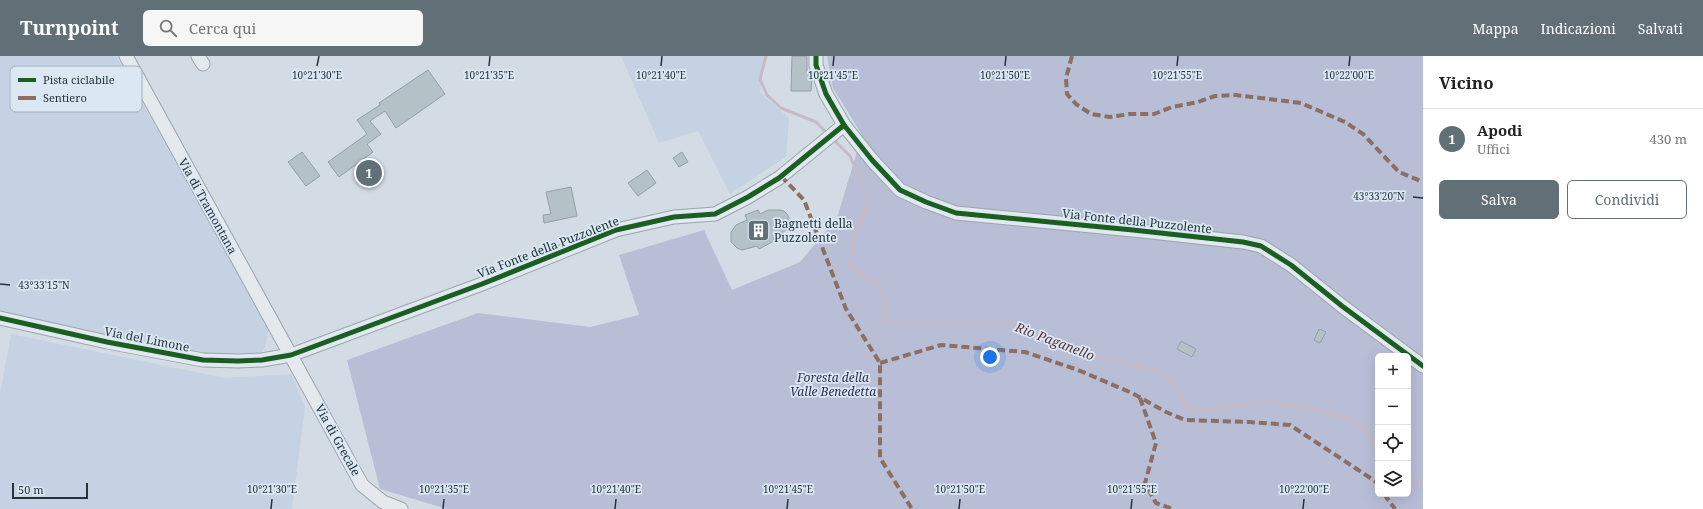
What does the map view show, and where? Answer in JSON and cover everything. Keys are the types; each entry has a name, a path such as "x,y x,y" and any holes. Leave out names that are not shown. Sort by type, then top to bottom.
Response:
{"street":[{"name":"Via di Tramontana","path":"126,56 132,66"},
{"name":"Via Fonte della Puzzolente","path":"816,56 816,65 826,94 844,125 872,160 900,190 926,202 956,213 1133,230 1243,242 1261,246 1291,265 1342,306 1423,366"},
{"name":"Via di Tramontana","path":"142,85 291,356"},
{"name":"Via Fonte della Puzzolente","path":"291,356 482,284 616,230 674,217 715,214 748,197 779,178 844,125"},
{"name":"Via del Limone","path":"0,318 107,342 203,360 262,360 291,356"},
{"name":"Via di Grecale","path":"291,356 362,485 383,502 401,509"}],"shaded area":[{"path":"0,56 116,56 122,66 10,66 10,112 142,112 142,102 269,328 265,348 261,353 196,353 0,313"},
{"path":"621,56 765,56 760,92 789,118 786,157 730,194 698,131 659,143"},
{"path":"11,334 225,378 291,374 305,407 292,509 0,509 0,394"}],"green space":[{"name":"Foresta della Valle Benedetta","path":"827,56 1423,56 1423,509 447,509 380,489 347,360 478,313 590,327 639,315 619,255 704,230 732,290 800,262 837,218 862,135 833,88"}],"building":[{"path":"792,56 807,56 807,72 810,72 812,77 811,91 791,91"},
{"path":"428,70 445,94 396,128 385,111 370,121 381,134 367,144 373,152 339,177 328,162 367,134 357,120 380,105 379,103"},
{"path":"302,152 320,176 306,186 288,162"},
{"path":"682,152 688,162 679,167 673,158"},
{"path":"647,170 656,183 638,196 628,183"},
{"path":"571,187 577,216 544,223 543,215 551,214 546,192"},
{"name":"Bagnetti della Puzzolente","path":"758,210 760,214 768,210 784,211 789,218 788,228 773,238 774,241 759,249 757,246 742,250 737,248 731,242 731,232 736,225 747,220 745,215"},
{"path":"1319,329 1326,332 1320,343 1314,340"},
{"path":"1181,341 1196,349 1192,357 1177,349"}],"waterway":[{"path":"766,56 760,79 767,95 781,108 816,122 828,134"},
{"name":"Rio Paganello","path":"832,138 850,156 869,202 855,232 849,266 881,287 886,304 885,323 1007,323 1080,353 1160,371 1174,381 1179,394 1188,409 1201,410 1274,402 1308,408 1352,419 1368,431 1375,444"},
{"name":"Rio Paganello","path":"1411,477 1423,486"}],"marked path":[{"path":"1072,56 1066,78 1067,94 1076,104 1091,114 1110,117 1130,114 1154,114 1172,107 1198,102 1215,96 1236,95 1301,103 1345,122 1363,134 1399,172 1423,182"},
{"path":"781,176 804,200 846,309 880,363 880,458 912,509"},
{"path":"880,363 941,345 1025,352 1078,370 1132,393 1166,412 1185,420 1290,425 1375,481"},
{"path":"1140,398 1156,443 1145,483 1156,503 1173,509"},
{"path":"1386,497 1395,509"}],"cycle path":[{"path":"816,56 816,65 826,94 844,125 872,160 900,190 926,202 956,213 1133,230 1243,242 1261,246 1291,265 1342,306 1423,366"},
{"path":"0,318 107,342 203,360 262,360 291,355 482,284 616,230 674,217 715,214 748,197 779,178 844,125"}],"place":[{"name":"Apodi","path":"369,173"},
{"name":"Bagnetti della Puzzolente","path":"759,230"}]}
